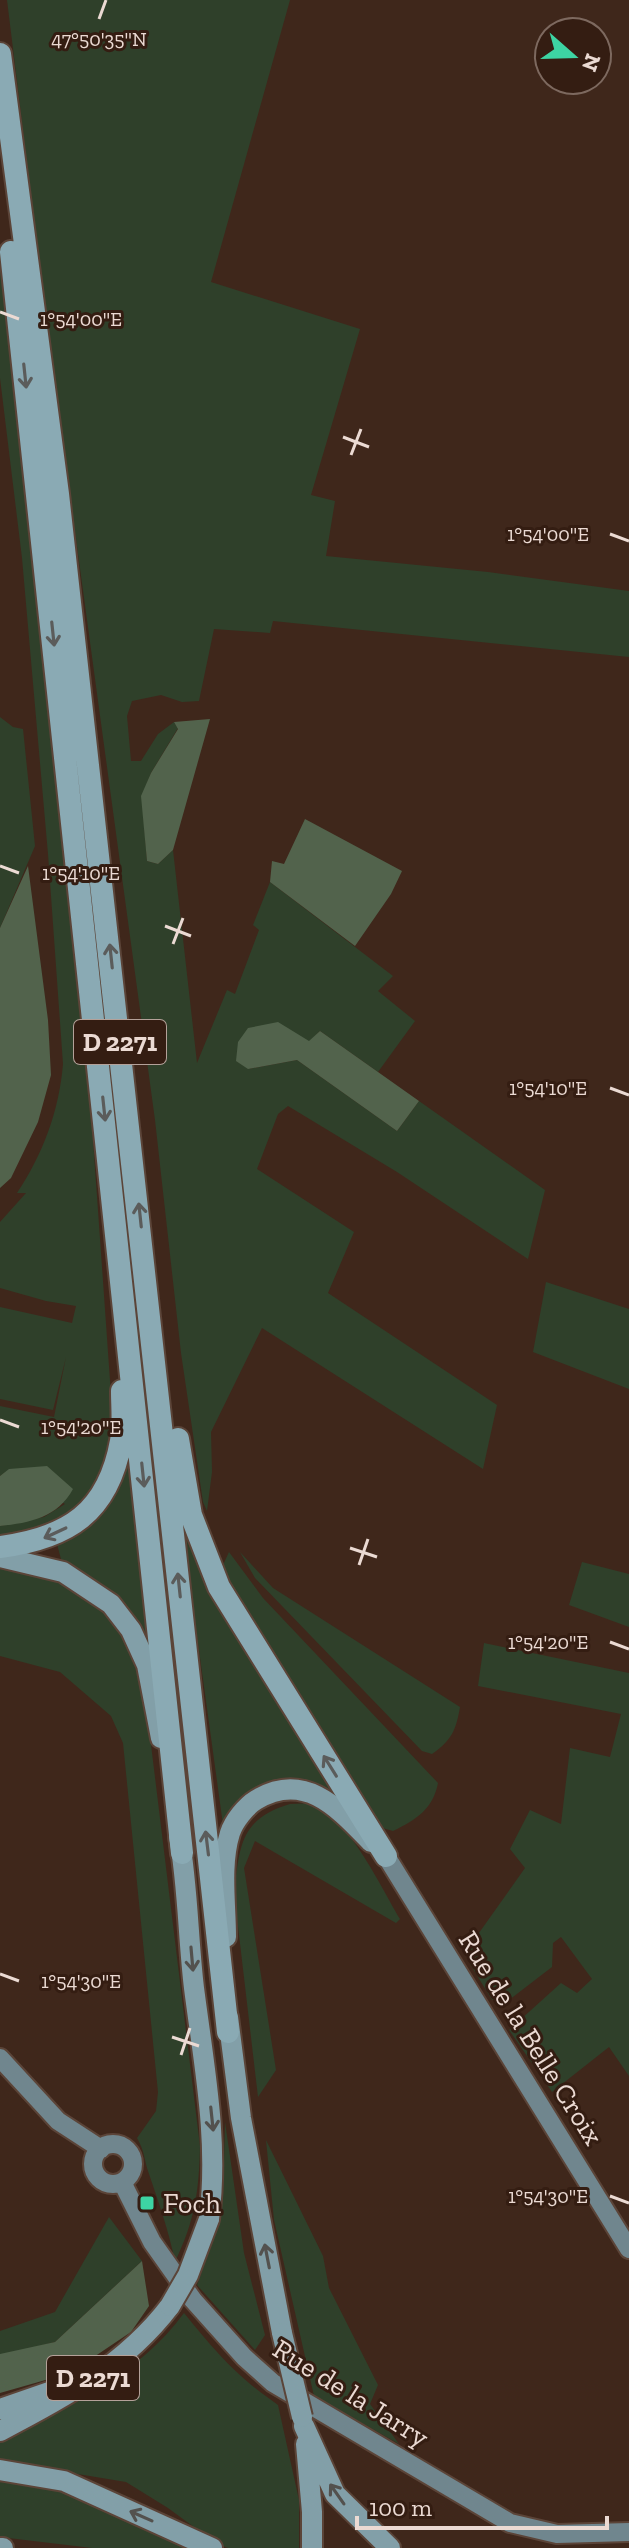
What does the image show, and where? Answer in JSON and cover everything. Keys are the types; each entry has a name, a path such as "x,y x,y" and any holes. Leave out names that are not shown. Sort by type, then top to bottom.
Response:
{"highway":[{"name":"D 2271","path":"0,54 58,494 228,2032"},
{"name":"D 2271","path":"0,131 182,1853"},
{"path":"144,1252 191,1515 219,1587 386,1856"},
{"path":"0,1547 51,1537 82,1519 108,1485 121,1440 123,1286"}],"main road":[{"path":"0,1557 63,1572 111,1604 131,1630 147,1665 182,1853"},
{"path":"228,2032 225,1871 230,1831 241,1814 251,1803 269,1792 293,1789 313,1793 337,1808 386,1856"},
{"name":"D 2271","path":"0,2431 59,2401 141,2342 170,2306 194,2261 209,2219 214,2179 213,2124 194,1986 182,1853"},
{"name":"Rue de la Belle Croix","path":"386,1856 629,2249"},
{"name":"D 2271","path":"228,2032 282,2333 303,2421 312,2512 312,2548"},
{"path":"0,2058 58,2121 101,2149"},
{"path":"109,2144 117,2144 129,2152 133,2167 122,2182 105,2183 96,2174 94,2161 101,2149 109,2144"},
{"name":"Rue de la Jarry","path":"122,2182 152,2242 193,2300 244,2357 273,2383 510,2523 557,2534 629,2532"},
{"path":"0,2409 100,2374"},
{"path":"303,2421 335,2494 390,2548"},
{"path":"0,2470 64,2481 212,2548"}],"green space":[{"path":"7,0 290,0 211,282 360,329 311,495 335,501 326,556 488,572 629,591 629,657 273,621 270,633 214,629 199,701 182,702 161,695 132,701 127,716 131,761 141,761 158,734 174,722 178,728 151,773 142,796 147,861 158,864 173,850 197,1063 227,990 235,994 259,930 253,925 270,882 393,976 378,991 415,1021 378,1072 320,1031 309,1042 248,1069 297,1060 397,1131 419,1101 545,1190 528,1259 397,1172 288,1106 278,1114 257,1169 354,1232 328,1293 497,1405 483,1469 262,1328 211,1432 212,1472 207,1511 203,1502 181,1353 155,1120 48,333"},
{"path":"0,256 91,1111 113,1423 101,1470 80,1504 66,1517 48,1526 0,1535 0,1526 44,1517 65,1504 10,1469 0,1476 0,1406 54,1417 66,1357 53,1410 0,1399 0,1307 72,1323 76,1306 0,1288 0,1222 26,1193 17,1193 35,1163 48,1132 58,1098 63,1064 22,558 0,378"},
{"path":"0,717 13,727 23,729 35,846 0,928"},
{"path":"210,719 173,850 158,864 147,861 141,796 151,773 178,729 174,722"},
{"path":"305,819 402,871 391,894 355,946 270,882 272,861 284,864"},
{"path":"28,866 48,1020 51,1075 38,1122 11,1178 0,1188 0,928"},
{"path":"278,1022 309,1041 320,1031 419,1101 397,1131 297,1060 248,1069 236,1061 238,1042 248,1028"},
{"path":"546,1282 629,1309 629,1389 533,1352"},
{"path":"126,1458 133,1459 150,1649 102,1590 62,1563 57,1544 78,1531"},
{"path":"47,1466 73,1489 67,1499 42,1517 0,1526 0,1476 9,1469"},
{"path":"185,1519 207,1589 346,1805 297,1786 272,1784 250,1795 224,1832 191,1592"},
{"path":"229,1552 263,1598 438,1783 428,1807 416,1818 393,1831 379,1827 233,1592 223,1565"},
{"path":"240,1552 273,1588 460,1707 449,1739 432,1754 422,1751 255,1578"},
{"path":"582,1562 629,1574 629,1627 569,1605"},
{"path":"0,1566 61,1581 100,1607 130,1643 143,1679 200,2146 195,2206 175,2262 137,2138 156,2111 158,2092 123,1743 111,1716 60,1672 0,1656"},
{"path":"484,1643 629,1673 629,2076 609,2047 552,2092 509,2030 561,1983 577,1993 592,1979 561,1937 553,1943 552,1967 509,2000 492,2000 470,1964 469,1947 525,1868 510,1849 530,1810 561,1824 570,1748 610,1757 621,1714 478,1686"},
{"path":"290,1804 309,1804 323,1809 336,1820 361,1852 400,1919 396,1923 255,1841 244,1868 276,2070 258,2097 234,1892 241,1847 252,1826 273,1810"},
{"path":"225,2122 244,2253 265,2335 255,2350 197,2285 216,2233 223,2199"},
{"path":"266,2140 323,2256 329,2288 378,2385 370,2404 399,2444 314,2396 274,2220"},
{"path":"109,2217 142,2261 55,2342 0,2356 0,2331 55,2312"},
{"path":"142,2261 149,2306 131,2332 70,2373 0,2393 0,2354 55,2342"},
{"path":"184,2313 227,2363 278,2405 299,2500 299,2548 228,2548 217,2544 126,2482 0,2463 0,2443 75,2403 123,2372 146,2355"},
{"path":"0,2479 81,2496 199,2548 92,2548 0,2537"}],"place":[{"name":"Foch","path":"147,2203"}]}
